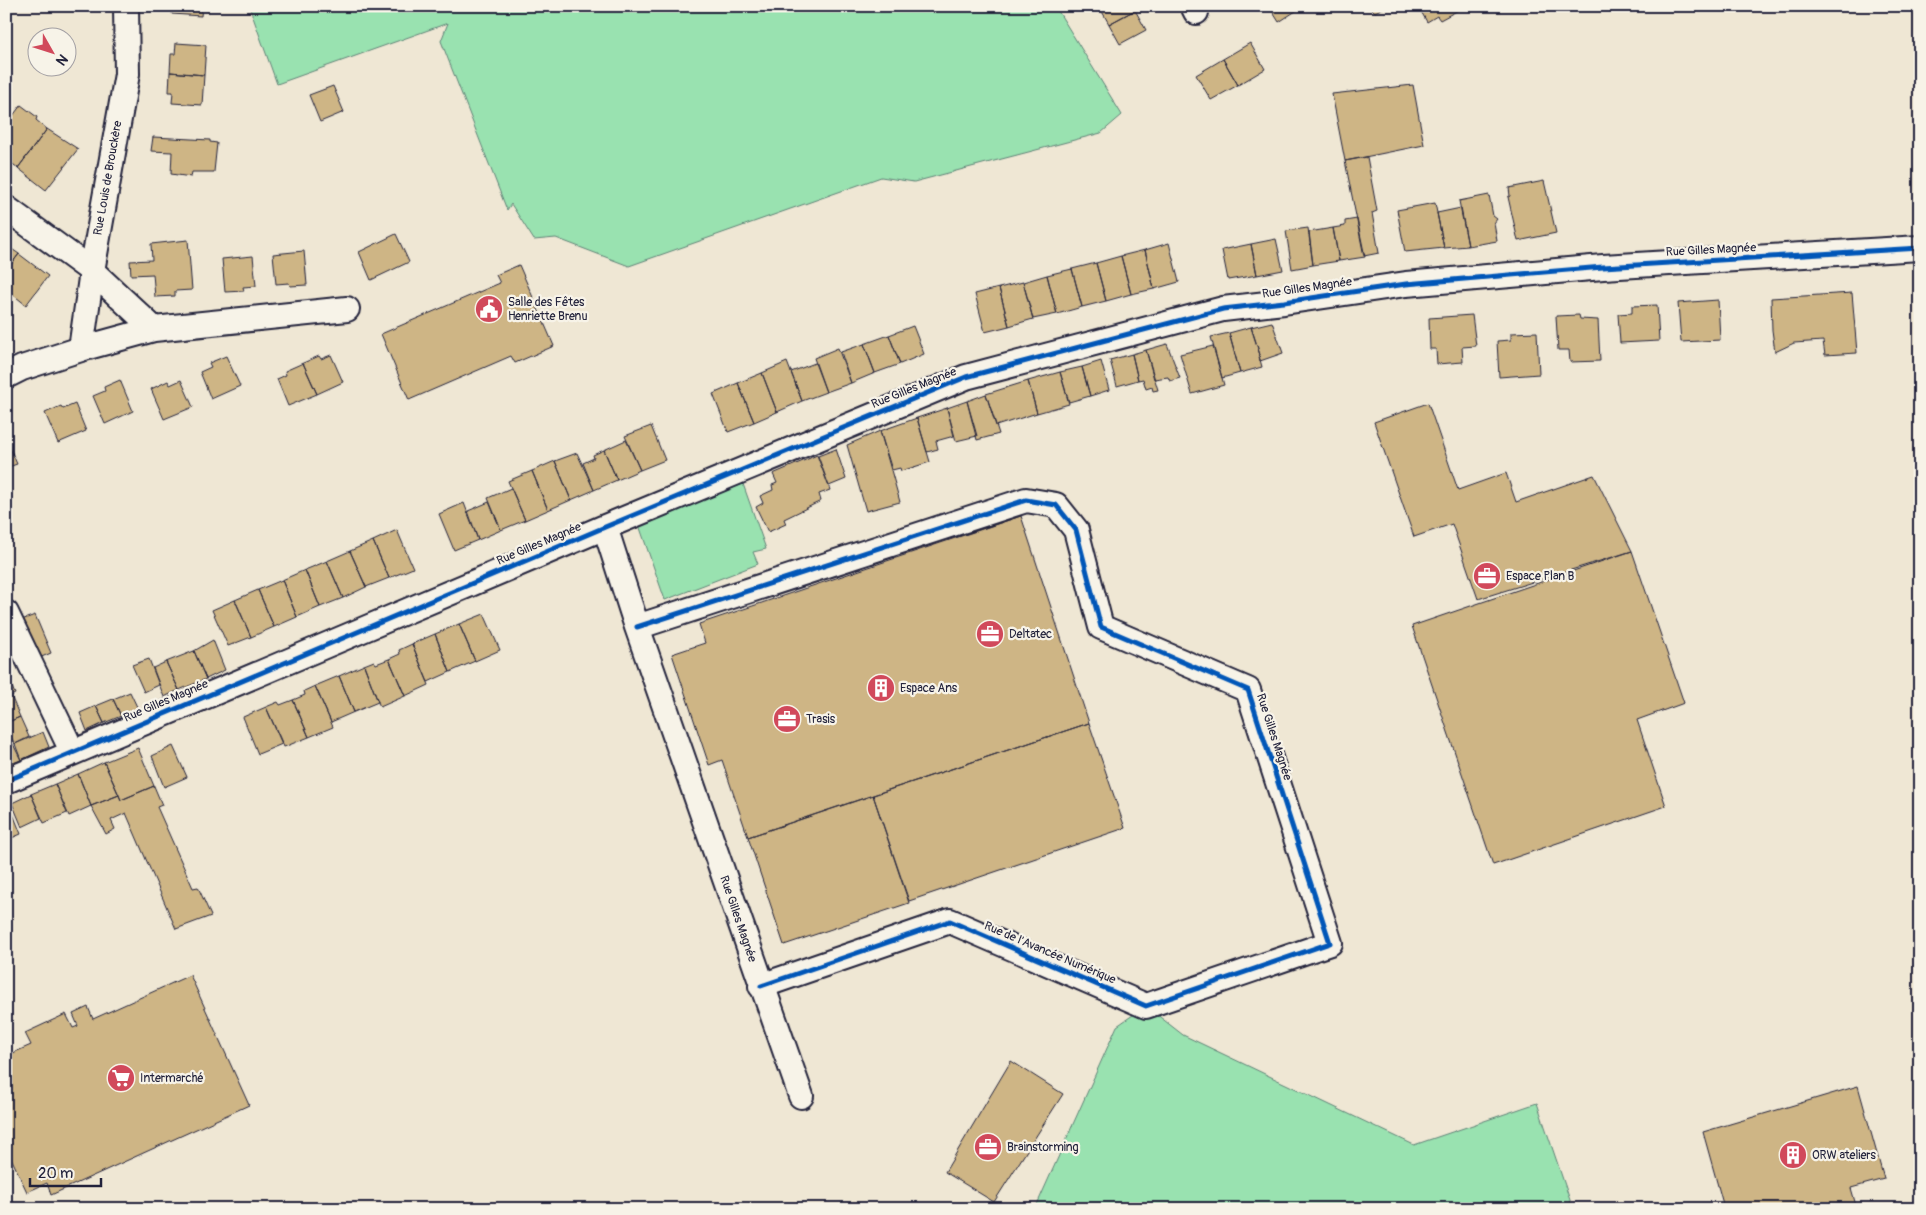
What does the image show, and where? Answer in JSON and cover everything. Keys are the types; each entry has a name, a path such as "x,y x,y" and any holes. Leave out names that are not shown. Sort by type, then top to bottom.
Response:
{"street":[{"name":"Rue Louis de Brouckère","path":"81,349 92,271 127,74 126,6"},
{"path":"6,208 92,271 154,329"},
{"name":"Rue Gilles Magnée","path":"6,781 605,527 966,377 1223,309 1406,284 1603,267 1920,248"},
{"path":"6,376 22,368 81,349 154,329 347,309"},
{"name":"Rue Gilles Magnée","path":"637,627 1026,500 1056,505 1076,530 1101,626 1248,690 1330,943"},
{"name":"Rue Gilles Magnée","path":"605,527 637,627 801,1096"},
{"path":"6,613 72,752"},
{"name":"Rue de l'Avancée Numérique","path":"762,986 950,922 1146,1006 1330,943"}],"green space":[{"path":"249,6 1055,6 1122,115 1101,133 914,182 881,177 629,266 556,238 534,240 511,204 507,210 441,41 448,23 277,84"},
{"path":"743,484 766,549 753,552 758,564 665,600 639,525"},
{"path":"1146,1006 1183,1035 1414,1145 1537,1103 1573,1209 1035,1209 1117,1026"}],"building":[{"path":"172,6 202,6 201,16 172,14"},
{"path":"1099,6 1133,6 1135,10 1109,24"},
{"path":"1269,6 1302,6 1302,7 1279,22"},
{"path":"1369,6 1387,6 1375,12"},
{"path":"1418,6 1464,7 1440,20 1437,16 1427,22"},
{"path":"1135,10 1146,30 1120,44 1109,24"},
{"path":"176,43 206,45 204,75 170,72 171,54 175,54"},
{"path":"1250,43 1265,69 1238,85 1223,59"},
{"path":"1223,59 1238,85 1211,100 1196,75"},
{"path":"170,72 204,75 202,105 172,103 173,92 169,92"},
{"path":"1413,85 1424,145 1345,161 1332,94"},
{"path":"333,86 344,112 320,122 309,95"},
{"path":"21,105 37,117 36,120 47,129 18,168 6,159 6,125"},
{"path":"47,129 78,149 46,190 18,168"},
{"path":"153,137 210,140 210,142 217,143 214,172 192,172 191,177 171,174 172,152 151,151"},
{"path":"1367,157 1377,211 1372,213 1379,253 1364,256 1345,161"},
{"path":"1544,181 1556,233 1518,241 1508,197 1510,196 1509,188"},
{"path":"1489,195 1493,216 1497,219 1494,223 1497,241 1468,246 1459,201"},
{"path":"1435,203 1444,248 1405,252 1397,210"},
{"path":"1461,208 1468,246 1444,248 1437,213"},
{"path":"1357,219 1365,257 1339,261 1333,228 1345,226 1345,221"},
{"path":"1308,228 1313,265 1292,269 1286,231"},
{"path":"1333,228 1339,261 1313,265 1309,232"},
{"path":"396,234 409,262 371,280 359,252"},
{"path":"1276,239 1283,270 1257,275 1251,244"},
{"path":"188,240 192,290 175,291 175,296 155,297 153,274 131,275 130,261 152,260 151,244"},
{"path":"1169,243 1179,282 1154,289 1145,250"},
{"path":"1251,244 1257,275 1228,280 1222,250"},
{"path":"6,245 19,254 6,271"},
{"path":"1145,250 1154,289 1131,294 1121,256"},
{"path":"304,251 307,285 290,286 289,283 276,284 273,254"},
{"path":"19,254 48,276 26,305 11,293 10,296 6,293 6,271"},
{"path":"253,256 256,286 243,287 244,291 225,292 222,259"},
{"path":"1121,256 1131,294 1106,301 1096,263"},
{"path":"1096,263 1106,301 1082,307 1072,269"},
{"name":"Salle des Fêtes Henriette Brenu","path":"519,265 554,346 515,363 511,356 409,400 381,334 500,283 496,275"},
{"path":"1072,269 1082,307 1057,314 1047,275"},
{"path":"1047,275 1057,314 1033,319 1023,282"},
{"path":"1023,282 1033,319 1009,326 999,288"},
{"path":"999,288 1009,326 985,332 975,294"},
{"path":"1852,293 1857,353 1825,355 1823,341 1794,343 1775,352 1771,298"},
{"path":"1718,300 1720,340 1681,342 1678,303"},
{"path":"1657,305 1659,341 1620,343 1618,314 1632,313 1632,306"},
{"path":"1472,315 1476,346 1462,347 1463,362 1437,364 1436,349 1430,349 1429,318"},
{"path":"1579,315 1580,319 1598,320 1600,361 1570,362 1569,350 1558,350 1556,316"},
{"path":"1272,322 1283,353 1260,361 1260,355 1251,327"},
{"path":"913,326 924,354 900,364 889,335"},
{"path":"1251,327 1262,367 1240,373 1229,333"},
{"path":"1537,332 1539,374 1499,377 1497,341 1511,340 1511,333"},
{"path":"1229,333 1240,373 1222,378 1211,337"},
{"path":"889,335 900,364 875,373 864,344"},
{"path":"864,344 875,373 851,383 841,352"},
{"path":"1167,344 1180,378 1170,381 1168,377 1154,379 1146,350"},
{"path":"1213,346 1224,385 1192,394 1180,354"},
{"path":"838,348 851,383 826,392 814,358"},
{"path":"1146,350 1158,390 1153,391 1152,387 1146,389 1143,379 1138,380 1132,354"},
{"path":"1132,354 1138,380 1117,386 1110,360"},
{"path":"331,355 343,382 317,394 303,363 319,356 321,359"},
{"path":"226,356 240,386 211,399 200,372 211,367 209,363"},
{"path":"1101,361 1109,390 1090,396 1082,367"},
{"path":"787,362 802,401 777,412 762,373"},
{"path":"303,363 317,394 288,406 277,379 286,375 285,371"},
{"path":"815,363 826,392 802,401 791,372"},
{"path":"1082,367 1090,396 1069,402 1060,372"},
{"path":"1060,372 1069,404 1037,413 1028,381"},
{"path":"762,373 777,412 754,422 738,383"},
{"path":"120,380 133,411 105,424 93,396 105,391 104,387"},
{"path":"181,380 193,407 164,419 151,389 168,381 170,385"},
{"path":"1028,381 1037,413 996,426 986,394"},
{"path":"738,383 754,422 728,432 713,394"},
{"path":"986,394 999,434 977,440 967,401"},
{"path":"967,401 977,436 956,441 947,408"},
{"path":"1428,403 1458,490 1506,473 1516,502 1594,475 1632,551 1478,599 1452,524 1414,537 1374,422"},
{"path":"75,404 86,431 58,443 45,413 61,406 63,409"},
{"path":"947,408 954,436 936,441 938,449 927,452 917,418"},
{"path":"917,418 930,462 901,471 900,468 892,470 880,431"},
{"path":"651,426 665,460 640,470 625,436"},
{"path":"880,431 900,502 866,511 847,445"},
{"path":"6,439 17,464 6,468"},
{"path":"626,440 640,470 617,480 604,450"},
{"path":"836,449 846,479 829,486 818,456"},
{"path":"604,450 617,480 594,490 583,463 594,458 593,455"},
{"path":"577,453 594,490 571,500 555,461"},
{"path":"817,455 830,490 819,494 821,501 784,519 786,524 768,532 756,507 763,503 760,496 773,490 772,485 777,483 773,474"},
{"path":"555,461 571,500 548,510 532,471"},
{"path":"532,471 548,510 525,520 508,481"},
{"path":"511,488 525,520 501,530 488,498"},
{"path":"489,502 501,530 478,540 468,511"},
{"path":"464,503 478,540 454,550 439,514"},
{"name":"Espace Ans","path":"1021,516 1089,723 748,837 722,760 709,765 672,654 705,643 699,624"},
{"path":"397,530 413,568 389,578 373,541"},
{"path":"373,541 389,578 366,587 350,551"},
{"path":"350,551 366,587 343,598 327,561"},
{"path":"1632,551 1684,703 1637,720 1666,806 1493,865 1412,626"},
{"path":"327,561 343,598 320,607 305,570"},
{"path":"305,570 320,607 297,617 282,580"},
{"path":"282,580 297,617 274,627 258,590"},
{"path":"258,590 274,627 251,637 235,600"},
{"path":"235,600 251,637 228,646 212,610"},
{"path":"484,614 500,650 475,661 459,624"},
{"path":"35,615 51,653 32,661 16,622"},
{"path":"459,624 475,661 450,672 435,634"},
{"path":"435,634 450,672 428,682 412,644"},
{"path":"213,640 225,670 206,679 194,651"},
{"path":"412,644 429,685 405,696 389,659 400,654 399,650"},
{"path":"194,651 206,679 179,690 166,662"},
{"path":"149,659 159,685 144,692 132,665"},
{"path":"389,659 405,696 380,707 364,665 374,661 376,664"},
{"path":"166,662 179,690 164,697 153,668"},
{"path":"364,665 378,702 354,712 339,676"},
{"path":"6,673 15,694 6,698"},
{"path":"339,676 354,712 331,722 315,686"},
{"path":"315,686 333,727 309,737 293,700 305,695 304,691"},
{"path":"130,692 138,709 121,716 113,699"},
{"path":"11,696 20,717 6,723 6,698"},
{"path":"113,699 121,716 104,723 96,706"},
{"path":"293,700 309,737 284,747 266,707 278,702 280,705"},
{"path":"96,706 104,723 87,731 80,713"},
{"path":"266,707 282,744 258,754 243,717"},
{"path":"20,717 29,737 15,744 7,730 6,723"},
{"path":"1089,723 1125,828 909,901 873,795"},
{"path":"6,730 21,760 6,766"},
{"path":"43,732 49,747 21,760 15,744"},
{"path":"173,746 187,777 164,787 152,756"},
{"path":"138,748 154,786 121,800 104,762"},
{"path":"104,762 119,795 91,806 78,774"},
{"path":"78,774 91,806 69,816 55,784"},
{"path":"55,784 67,813 44,823 31,794"},
{"path":"154,786 162,805 157,807 193,888 198,887 211,916 176,929 126,813 111,820 115,829 106,834 91,806 119,795 121,800"},
{"path":"31,794 41,818 22,827 12,803"},
{"path":"873,795 909,903 784,945 748,837"},
{"path":"9,804 21,834 7,840 6,805"},
{"name":"Intermarché","path":"190,975 249,1105 51,1195 47,1183 27,1192 6,1147 6,1105 9,1104 6,1099 6,1056 31,1045 25,1033 66,1014 73,1028 78,1026 73,1014 88,1007 93,1019"},
{"path":"1011,1061 1063,1094 994,1202 945,1172"},
{"name":"ORW ateliers","path":"1858,1086 1884,1179 1851,1188 1857,1209 1714,1209 1723,1204 1703,1132"}],"cycle path":[{"path":"6,781 605,527 966,377 1223,309 1406,284 1603,267 1920,248"},
{"path":"637,627 1026,500 1056,505 1076,530 1101,627 1248,690 1330,943 1146,1006 950,921 761,986"}],"place":[{"name":"Salle des Fêtes Henriette Brenu","path":"489,309"},
{"name":"Espace Plan B","path":"1487,576"},
{"name":"Deltatec","path":"990,634"},
{"name":"Espace Ans","path":"881,688"},
{"name":"Trasis","path":"787,719"},
{"name":"Intermarché","path":"121,1078"},
{"name":"Brainstorming","path":"988,1147"},
{"name":"ORW ateliers","path":"1793,1155"}]}
